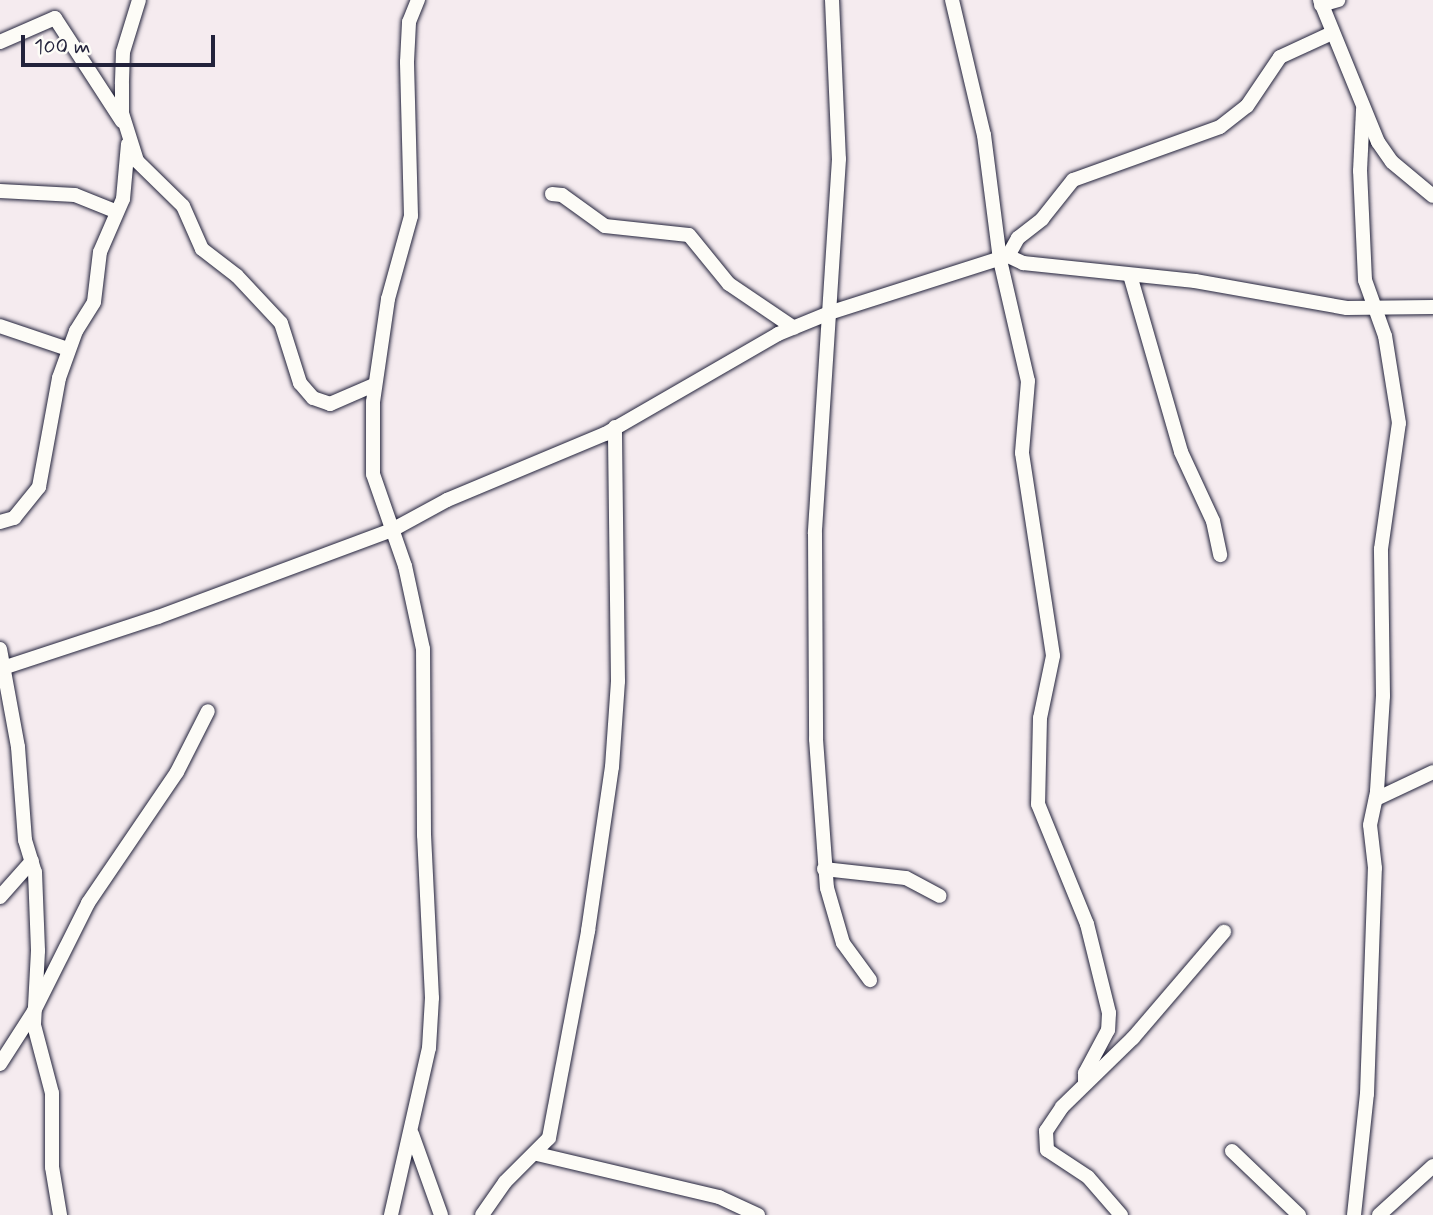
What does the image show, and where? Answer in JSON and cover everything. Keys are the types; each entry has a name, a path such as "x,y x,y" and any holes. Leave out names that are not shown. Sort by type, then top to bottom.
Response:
{"street":[{"path":"139,0 123,52 125,126 137,161 183,206 202,249 237,276 281,323 300,383 313,398 330,404 374,384"},
{"path":"391,1215 429,1048 432,998 421,738 424,680 417,616 373,474 374,384 388,299 411,216 407,62 409,22 418,0"},
{"path":"832,0 839,159 832,312 812,611 824,869 843,943 870,980"},
{"path":"952,0 984,135 1028,381 1022,453 1052,639 1051,677 1037,746 1038,804 1087,923 1110,1013 1108,1030 1085,1073 1085,1082"},
{"path":"1338,0 1320,2 1363,109 1392,162 1433,197"},
{"path":"0,42 55,18 125,126"},
{"path":"1004,258 1018,238 1042,219 1073,180 1220,127 1247,106 1280,57 1332,33"},
{"path":"1354,1215 1367,1094 1375,868 1370,824 1376,799 1385,657 1381,549 1399,423 1395,378 1377,309 1365,280 1360,171 1363,109"},
{"path":"0,522 14,518 39,487 68,349 94,302 100,252 123,199 129,142"},
{"path":"0,191 75,195 117,212"},
{"path":"552,194 562,195 604,226 689,235 729,284 794,328"},
{"path":"3,668 158,617 391,530 447,500 615,428 749,348 794,328 832,312 1004,258 1023,263 1377,309 1433,307"},
{"path":"1130,275 1181,452 1213,521 1220,555"},
{"path":"0,326 68,349"},
{"path":"482,1215 505,1182 537,1154 549,1138 557,1107 612,766 618,681 615,428"},
{"path":"0,649 25,840 32,861 38,920 34,1011 52,1093 52,1167 60,1215"},
{"path":"0,1064 34,1011 88,903 130,847 208,711"},
{"path":"1376,799 1433,772"},
{"path":"0,897 32,861"},
{"path":"824,869 905,878 940,896"},
{"path":"1121,1215 1088,1177 1047,1150 1043,1141 1062,1107 1133,1038 1224,932"},
{"path":"411,1132 441,1215"},
{"path":"1231,1151 1299,1215"},
{"path":"537,1154 719,1197 758,1215"},
{"path":"1379,1215 1433,1166"}]}
